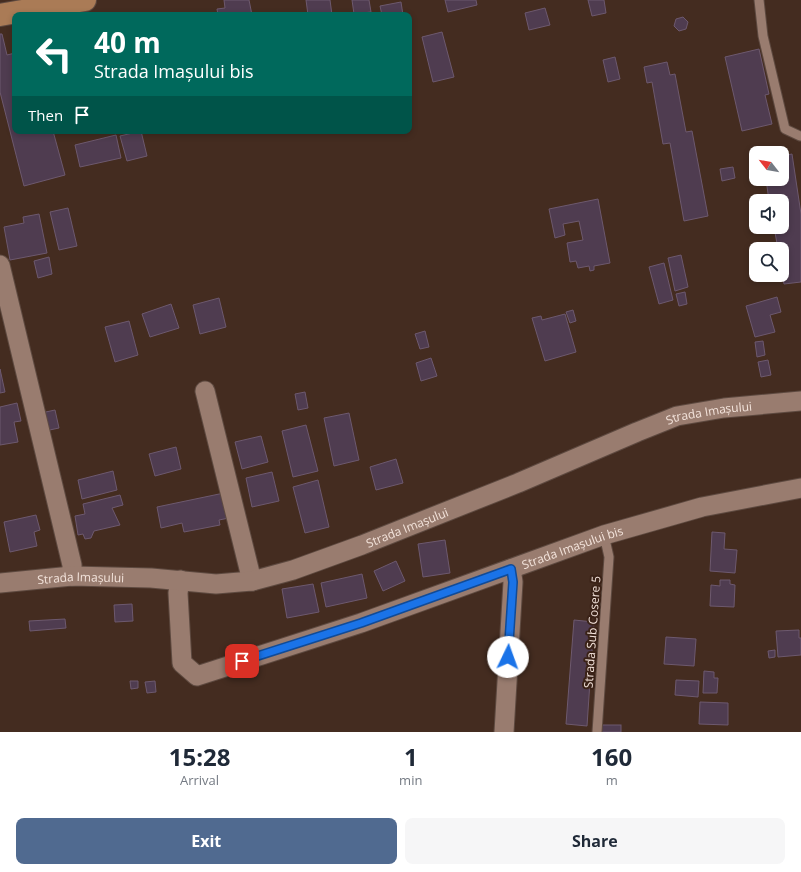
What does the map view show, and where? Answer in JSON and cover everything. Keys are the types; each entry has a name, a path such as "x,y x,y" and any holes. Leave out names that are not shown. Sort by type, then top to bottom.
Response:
{"street":[{"path":"17,12 85,0"},
{"path":"0,15 12,13"},
{"path":"0,265 72,565 72,576"},
{"path":"205,391 252,581"},
{"name":"Strada Imașului","path":"0,583 72,576 180,580 216,584 252,581 293,570 362,546 518,483 677,416 724,408 801,401"},
{"name":"Strada Imașului bis","path":"180,580 178,593 182,663 197,676 361,623 604,535 702,507 801,488"},
{"path":"504,732 513,582 511,569"}],"lane":[{"path":"759,0 763,36 785,129 800,136"},
{"name":"Strada Sub Cosere 5","path":"597,732 609,557 604,535"}],"building":[{"path":"224,0 249,0 251,12 218,12 217,9 225,8"},
{"path":"306,0 330,0 332,12 308,12"},
{"path":"352,0 369,0 371,12 354,12"},
{"path":"445,0 476,0 477,5 448,12"},
{"path":"588,0 604,0 606,13 592,16"},
{"path":"401,2 403,12 381,12 380,6"},
{"path":"545,8 550,25 529,30 525,13"},
{"path":"683,17 688,22 686,29 679,31 674,26 676,19"},
{"path":"442,32 454,77 433,82 422,37"},
{"path":"0,34 2,34 7,55 12,54 12,134 54,134 65,175 24,186 0,92"},
{"path":"759,49 769,94 765,95 772,124 742,131 725,57"},
{"path":"615,57 620,79 608,82 603,60"},
{"path":"667,62 670,75 675,74 686,132 692,131 708,216 684,221 670,143 663,144 652,82 647,83 644,67"},
{"path":"128,134 142,134 147,156 127,161 120,136"},
{"path":"116,135 121,158 80,167 75,145"},
{"path":"792,154 801,214 801,282 784,284 784,282 789,282 789,242 777,242 775,234 789,234 789,194 768,194 767,186 789,186 789,155"},
{"path":"733,167 735,178 722,181 720,169"},
{"path":"598,199 610,263 594,266 594,270 590,271 589,266 578,268 576,261 570,262 567,243 583,240 579,221 563,224 565,235 555,238 549,209"},
{"path":"68,208 77,246 59,250 50,212"},
{"path":"39,214 47,253 10,260 4,227 24,223 23,217"},
{"path":"681,255 688,287 675,291 668,258"},
{"path":"49,257 52,274 38,278 34,261"},
{"path":"664,263 673,300 659,304 649,267"},
{"path":"685,292 687,304 679,306 676,294"},
{"path":"777,297 781,312 770,315 775,332 755,337 746,306"},
{"path":"219,298 226,327 200,334 193,305"},
{"path":"171,304 179,328 150,337 142,314"},
{"path":"573,310 576,321 570,323 566,312"},
{"path":"565,314 576,352 545,361 532,318 541,316 542,320"},
{"path":"129,321 138,355 115,362 105,327"},
{"path":"425,331 429,347 420,349 415,334"},
{"path":"763,341 765,355 757,357 755,342"},
{"path":"431,358 437,376 421,381 416,363"},
{"path":"768,360 771,375 761,377 758,362"},
{"path":"0,369 5,392 0,393"},
{"path":"305,392 308,408 298,410 295,394"},
{"path":"17,403 21,421 14,422 18,442 0,445 0,407"},
{"path":"55,410 59,428 45,431 41,413"},
{"path":"349,413 359,460 334,466 324,418"},
{"path":"306,425 318,471 293,477 282,431"},
{"path":"261,436 268,462 242,469 235,442"},
{"path":"176,447 181,469 155,476 149,454"},
{"path":"396,459 403,483 376,490 370,467"},
{"path":"113,471 117,490 82,499 78,480"},
{"path":"272,472 279,501 252,507 246,478"},
{"path":"318,480 329,527 305,533 293,487"},
{"path":"224,493 229,518 219,520 220,525 184,532 182,523 161,528 157,507"},
{"path":"120,495 123,505 112,508 120,525 94,531 91,538 85,539 83,534 78,535 75,516 85,514 83,504"},
{"path":"36,515 40,530 34,532 37,546 10,552 4,522"},
{"path":"712,532 725,533 724,549 737,550 735,573 710,571"},
{"path":"445,540 450,573 423,577 418,544"},
{"path":"396,561 405,581 383,591 374,571"},
{"path":"362,574 367,598 326,607 321,583"},
{"path":"720,580 730,580 730,584 735,585 734,607 710,606 711,585 720,586"},
{"path":"313,584 319,612 287,618 282,589"},
{"path":"132,604 133,621 115,622 114,605"},
{"path":"65,619 66,628 30,631 29,621"},
{"path":"574,620 594,622 587,726 566,724"},
{"path":"799,630 799,638 801,638 801,655 778,657 776,631"},
{"path":"666,637 696,639 694,666 664,664"},
{"path":"775,650 775,657 769,658 768,651"},
{"path":"704,671 714,672 714,678 718,678 717,693 703,693"},
{"path":"676,680 699,681 698,697 675,695"},
{"path":"130,681 138,681 138,688 131,689"},
{"path":"155,681 156,692 147,693 145,682"},
{"path":"700,702 728,703 728,725 699,724"},
{"path":"601,725 621,725 621,732 601,732"}],"route":[{"path":"242,661 361,623 511,569 513,582 508,657"}]}
